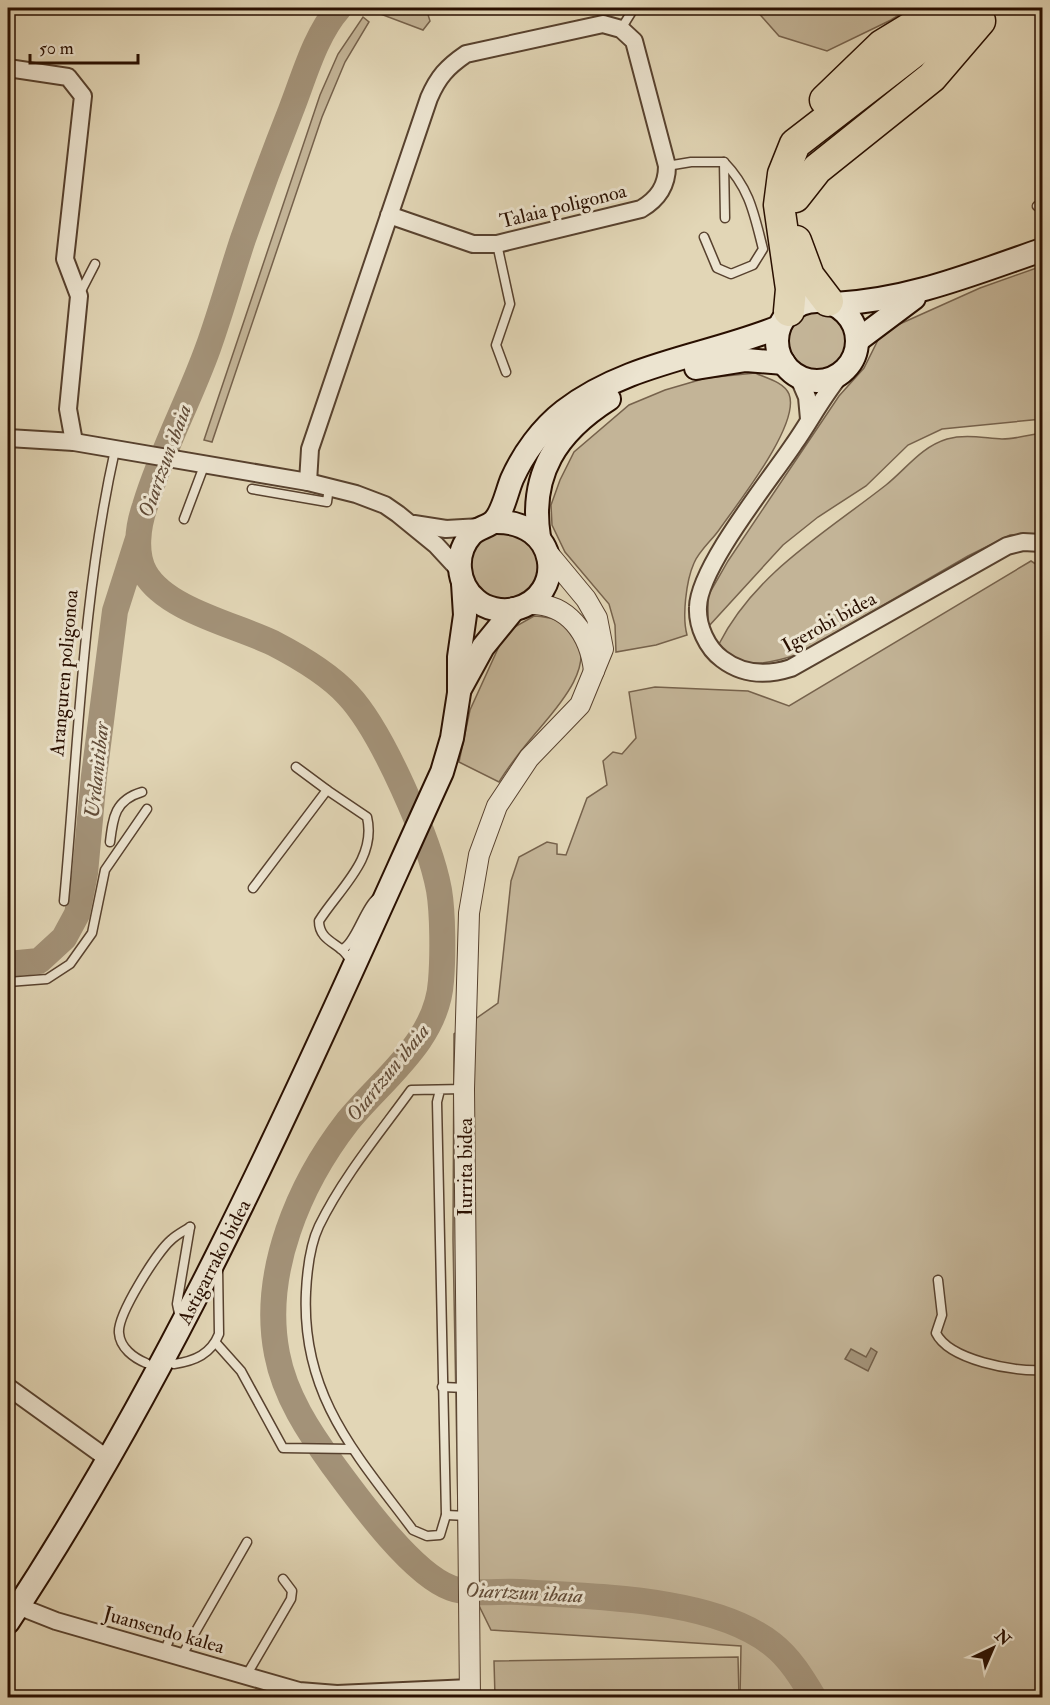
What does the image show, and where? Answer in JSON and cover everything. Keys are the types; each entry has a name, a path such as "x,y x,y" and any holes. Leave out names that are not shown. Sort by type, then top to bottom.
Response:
{"highway":[{"path":"784,319 791,289 779,205 783,174 809,141 909,66 947,25 980,12"},
{"path":"795,197 817,169 932,77 980,12"},
{"path":"809,141 795,197 794,229 802,262 814,285 831,303"}],"main road":[{"path":"459,693 459,657 465,615 461,577 464,546 487,524 518,466 542,433 565,411 601,388 637,372 784,319 807,301 831,303 882,300 928,290 1042,250"},
{"path":"858,340 891,313 928,290"},
{"path":"459,693 483,647 521,607 539,594 546,581 549,567 535,498 542,475 564,438 598,406 630,389 686,370 746,360 791,370 816,381 835,377 843,372 854,358 858,340 849,315 831,303"},
{"path":"784,319 777,346 791,370"},
{"path":"487,524 518,524 543,544"},
{"path":"461,577 469,594 489,608 521,607"},
{"name":"Astigarrako bidea","path":"13,1614 108,1460 219,1255 435,788 450,747 459,693"}],"street":[{"path":"308,482 310,449 437,79 448,66 466,54 603,24 621,29"},
{"name":"Talaia poligonoa","path":"389,215 473,244 497,244 641,209 653,202 661,192 667,177 667,166 638,46 621,29"},
{"path":"8,68 68,77 83,96 65,259 79,296 68,409 74,442"},
{"path":"791,370 807,397 809,419"},
{"name":"Igerobi bidea","path":"843,372 722,548 701,590 698,606 699,620 705,638 714,652 735,668 763,673 791,669 1007,546 1023,542 1042,543"},
{"path":"8,438 74,442 308,482 370,498 411,523 437,546 461,577"},
{"path":"411,523 446,529 487,524"},
{"name":"Iurrita bidea","path":"470,1693 465,1089 469,913 479,855 497,806 530,758 580,705 603,649 597,618 586,599 543,544"},
{"path":"521,607 551,606 568,615 582,630 589,644 594,674"},
{"path":"8,1387 108,1460"},
{"name":"Juansendo kalea","path":"13,1614 167,1645 181,1657 246,1676 296,1694 470,1693"}],"lane":[{"path":"621,29 634,8"},
{"path":"667,166 691,162 724,162 739,178 749,198 763,249 753,265 731,274 717,268 704,237"},
{"path":"724,162 725,219"},
{"path":"497,244 510,304 496,345 506,372"},
{"path":"79,296 95,264"},
{"name":"Aranguren poligonoa","path":"64,901 86,651 102,509 115,450"},
{"path":"184,519 204,466"},
{"path":"252,489 327,502 329,487"},
{"path":"296,768 367,817 370,829 364,857 319,921 319,930 326,940 342,949 350,958 352,970"},
{"path":"253,888 327,790"},
{"path":"110,842 116,809 124,799 142,792"},
{"path":"8,982 47,979 70,964 92,933 105,870 147,809"},
{"path":"342,949 350,945 368,906 390,887"},
{"path":"440,1090 437,1102 437,1199 446,1515 440,1534 427,1536 414,1530 352,1449 326,1406 311,1359 305,1315 307,1275 318,1228 347,1178 411,1090 465,1089"},
{"path":"146,1363 134,1358 126,1348 119,1333 122,1316 170,1240 190,1227 177,1304 182,1326"},
{"path":"174,1364 199,1358 216,1343 219,1334 219,1255"},
{"path":"938,1280 942,1315 936,1333 941,1343 976,1360 1004,1367 1042,1370"},
{"path":"216,1343 241,1371 284,1448 352,1449"},
{"path":"442,1388 466,1388"},
{"path":"446,1515 468,1516"},
{"path":"181,1657 247,1542"},
{"path":"246,1676 291,1599 292,1590 283,1579"}],"shaded area":[{"path":"426,8 430,21 423,30 367,9"},
{"path":"754,8 910,8 891,20 827,51 779,36"},
{"path":"363,17 369,22 345,62 322,117 212,442 204,440 320,95 338,54"},
{"path":"1042,266 1042,419 942,429 908,445 866,486 818,517 783,545 708,627 708,596 728,561 839,396 864,368 880,336 893,327 980,288"},
{"path":"812,312 824,312 839,320 847,335 847,347 839,362 824,370 812,370 797,362 789,347 789,335 797,320"},
{"path":"755,373 774,381 787,390 790,407 786,424 765,464 694,563 686,599 687,635 656,645 616,652 615,625 609,604 565,552 552,525 551,505 560,480 574,452 629,405 665,390 706,378"},
{"path":"1042,433 1042,534 1010,535 968,556 799,654 767,662 745,662 726,653 719,644 734,619 772,575 793,556 886,485 929,447 954,438 1007,439"},
{"path":"504,532 517,534 528,542 536,553 538,566 536,579 528,590 517,598 504,600 491,598 480,590 472,579 470,566 472,553 480,542 491,534"},
{"path":"1031,561 1042,568 1042,1697 740,1697 741,1646 491,1630 459,1565 453,1240 454,1034 498,1003 511,881 519,857 547,842 557,844 557,854 566,855 587,798 607,785 603,761 613,752 622,754 636,738 629,692 655,687 748,691 789,706"},
{"path":"534,616 556,620 570,629 580,647 581,662 576,676 558,706 499,782 459,762 470,710 501,642 511,629"},
{"path":"871,1348 877,1352 868,1371 845,1359 851,1349 866,1357"},
{"path":"738,1657 739,1697 495,1697 494,1661"}],"waterway":[{"name":"Oiartzun ibaia","path":"339,8 317,43 272,158 208,348 152,486 138,540 139,557 145,573 155,586 169,597 185,607 283,648 323,673 348,695 375,734 403,788 426,844 439,890 442,936 441,981 430,1022 406,1057 348,1121 330,1146 300,1201 288,1231 274,1292 273,1323 281,1369 292,1399 315,1440 387,1534 420,1568 436,1580 458,1590 616,1598 685,1608 718,1617 747,1628 772,1644 790,1662 814,1698"},
{"name":"Urdanitibar","path":"8,964 39,961 64,938 77,914 85,873 94,776 115,611 137,542"}]}
